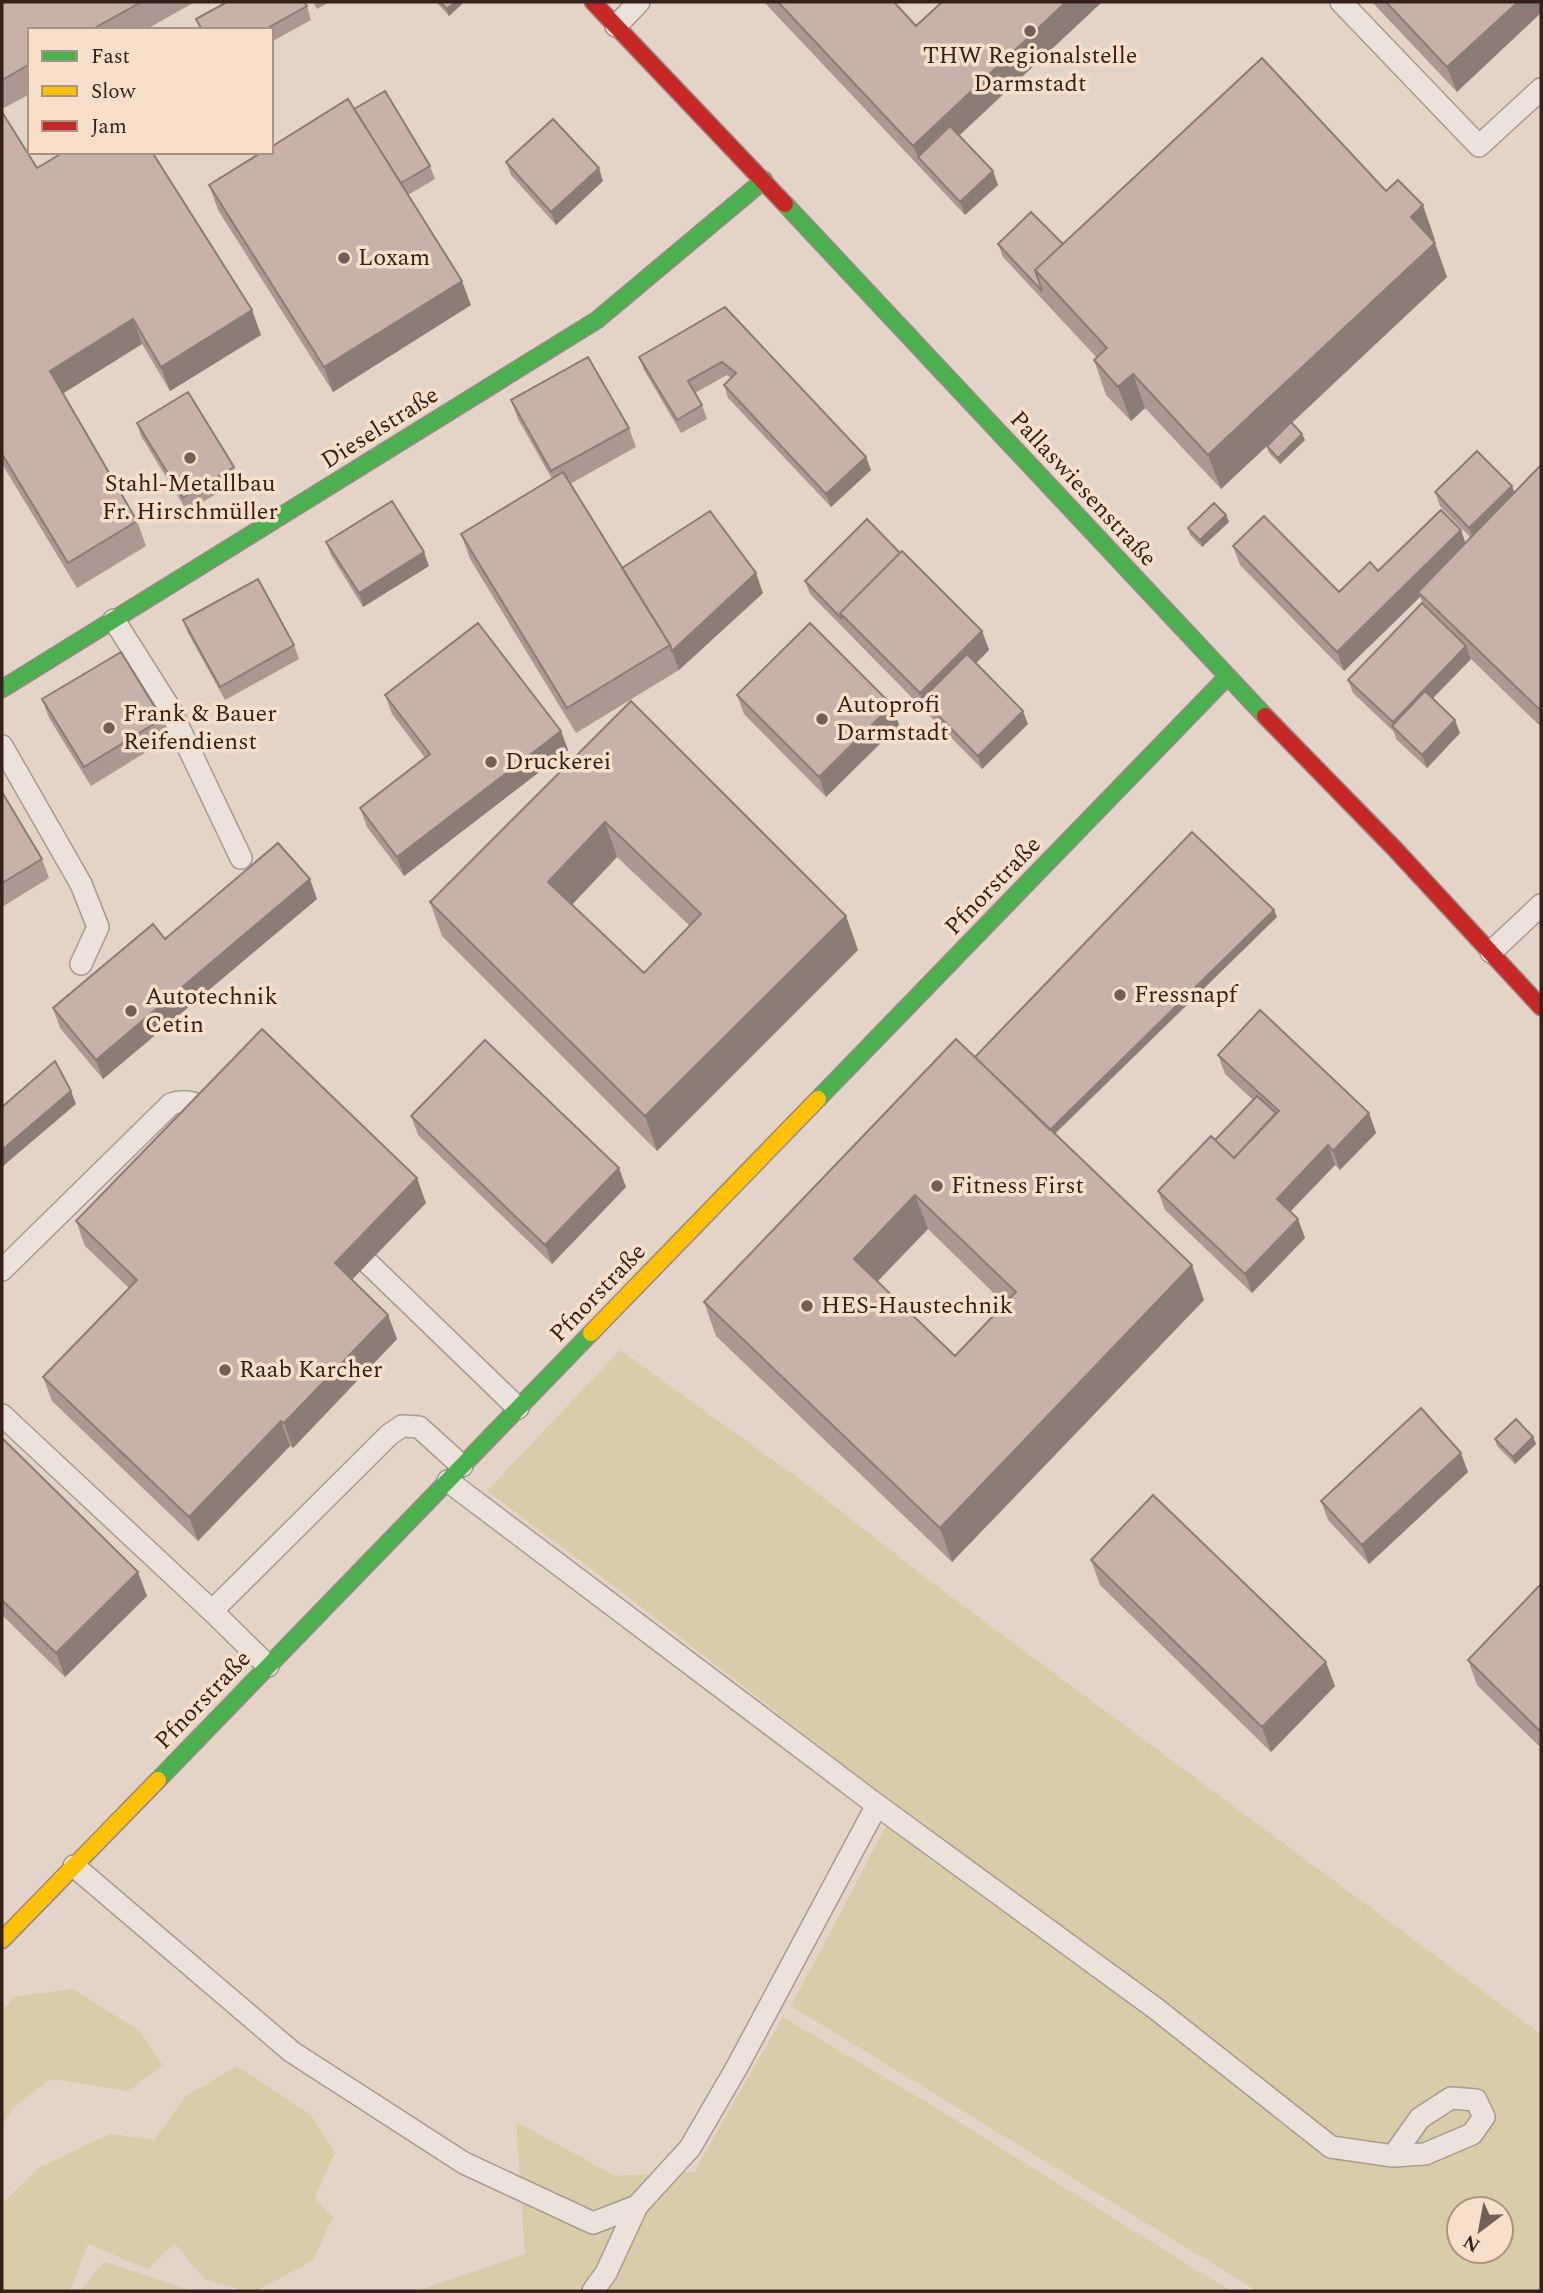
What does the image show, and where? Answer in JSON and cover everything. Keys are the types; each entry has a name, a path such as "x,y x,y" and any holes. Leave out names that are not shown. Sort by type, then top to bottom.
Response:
{"street":[{"name":"Pallaswiesenstraße","path":"593,2 764,180 1227,677 1394,848 1541,1007"},
{"name":"Dieselstraße","path":"2,689 597,320 764,180"},
{"name":"Pfnorstraße","path":"2,1940 1227,677"}],"lane":[{"path":"616,26 639,2"},
{"path":"1341,2 1479,146 1541,89"},
{"path":"114,620 169,707 241,858"},
{"path":"2,746 82,884 98,927 81,964"},
{"path":"1491,952 1541,905"},
{"path":"2,1270 171,1104 182,1100 192,1102 212,1114"},
{"path":"368,1263 519,1408"},
{"path":"2,1415 268,1666"},
{"path":"212,1611 389,1435 402,1426 419,1427 455,1473 877,1805 1155,2008 1331,2147 1393,2156"},
{"path":"593,2291 606,2273 637,2206 690,2148 737,2067 877,1805"},
{"path":"74,1866 292,2052 464,2163 593,2223 637,2206"}],"shaded area":[{"path":"620,1350 809,1486 934,1584 1541,2034 1541,2291 1251,2291 1254,2289 791,2006 897,1806 487,1491"},
{"path":"73,1989 140,2031 163,2065 129,2091 51,2079 14,2107 2,2126 2,2012 13,1997"},
{"path":"783,2017 938,2109 1229,2290 417,2291 525,2254 516,2122 616,2176 694,2172"},
{"path":"237,2066 311,2115 335,2153 315,2198 333,2217 313,2260 257,2291 245,2291 204,2279 175,2244 147,2269 88,2244 70,2291 2,2291 2,2204 40,2167 110,2134 154,2140 186,2096"},
{"path":"104,2262 192,2291 80,2291"}],"building":[{"path":"2,2 141,2 95,28 28,28 28,65 2,80"},
{"path":"227,2 304,2 307,6 268,28 201,28 196,19"},
{"path":"440,2 455,2 447,9"},
{"path":"778,2 894,2 916,26 942,2 1066,2 913,146"},
{"path":"1386,2 1518,2 1447,67"},
{"path":"1262,58 1386,191 1398,180 1423,205 1411,217 1435,243 1208,455 1133,374 1118,387 1094,360 1107,348 1035,270"},
{"path":"385,91 430,166 401,183 354,109"},
{"name":"Loxam","path":"348,99 462,281 324,367 209,185 259,154 273,154 273,146"},
{"path":"2,112 37,168 61,154 153,154 252,310 161,367 133,319 50,371 137,521 68,563 2,454"},
{"path":"553,119 599,168 551,212 506,162"},
{"path":"950,126 993,171 960,202 918,157"},
{"path":"1031,212 1063,244 1035,270 1042,291 998,244"},
{"path":"725,307 866,457 826,494 724,385 736,373 722,362 688,381 702,405 677,420 639,357"},
{"path":"588,357 629,428 551,471 511,400"},
{"name":"Stahl-Metallbau Fr. Hirschmüller","path":"188,392 234,467 183,498 137,423"},
{"path":"1291,422 1302,434 1278,458 1267,446"},
{"path":"1477,451 1512,486 1469,528 1435,492"},
{"path":"1541,465 1541,711 1418,592"},
{"path":"563,472 670,645 567,708 461,534"},
{"path":"392,501 424,552 359,593 326,542"},
{"path":"1214,503 1226,515 1200,540 1188,528"},
{"path":"1441,510 1461,530 1337,652 1233,546 1264,516 1339,592 1370,562 1378,571"},
{"path":"710,511 756,573 672,651 622,568"},
{"path":"867,519 900,553 840,613 842,619 805,581"},
{"path":"902,551 982,631 920,693 840,613"},
{"path":"258,579 294,645 220,687 183,620"},
{"path":"1422,603 1466,646 1393,722 1348,680"},
{"name":"Druckerei","path":"478,623 561,731 397,857 360,808 430,754 385,695"},
{"name":"Autoprofi Darmstadt","path":"810,623 892,705 819,777 737,695"},
{"name":"Frank & Bauer Reifendienst","path":"121,652 162,719 84,767 42,699"},
{"path":"967,654 1023,711 978,756 922,699"},
{"path":"1425,691 1455,720 1422,755 1392,726"},
{"path":"631,701 846,916 645,1116 430,902","holes":["605,822 701,914 644,973 548,882"]},
{"path":"2,792 42,859 2,883"},
{"name":"Fressnapf","path":"1192,832 1274,910 1050,1130 975,1057"},
{"path":"278,843 310,879 96,1060 53,1008 153,924 165,939"},
{"path":"1260,1010 1369,1113 1333,1151 1328,1145 1277,1199 1298,1219 1245,1274 1158,1191 1211,1136 1234,1158 1279,1111 1218,1055"},
{"name":"Raab Karcher","path":"262,1029 417,1178 335,1263 388,1315 189,1517 43,1377 137,1280 76,1221"},
{"path":"956,1039 1192,1265 940,1528 704,1302","holes":["915,1195 1016,1292 955,1356 854,1259"]},
{"path":"485,1040 619,1168 545,1245 411,1116"},
{"path":"55,1061 71,1091 2,1150 2,1107"},
{"path":"1257,1096 1276,1113 1234,1158 1215,1140"},
{"path":"1421,1408 1461,1453 1362,1545 1321,1501"},
{"path":"1516,1419 1533,1437 1513,1457 1495,1439"},
{"path":"2,1438 138,1572 56,1653 2,1600"},
{"path":"1153,1495 1326,1662 1262,1727 1091,1560"},
{"path":"1541,1584 1541,1732 1468,1660"}],"traffic: fast":[{"path":"2,689 597,320 764,180"},
{"path":"785,204 1265,716"},
{"path":"818,1099 1227,677"},
{"path":"158,1780 591,1333"}],"traffic: slow":[{"path":"591,1333 818,1099"},
{"path":"2,1940 158,1780"}],"traffic: jam":[{"path":"593,2 785,204"},
{"path":"1265,716 1394,848 1541,1007"}],"place":[{"name":"THW Regionalstelle Darmstadt","path":"1030,31"},
{"name":"Loxam","path":"344,258"},
{"name":"Stahl-Metallbau Fr. Hirschmüller","path":"190,458"},
{"name":"Autoprofi Darmstadt","path":"822,719"},
{"name":"Frank & Bauer Reifendienst","path":"109,728"},
{"name":"Druckerei","path":"491,762"},
{"name":"Fressnapf","path":"1120,995"},
{"name":"Autotechnik Cetin","path":"131,1011"},
{"name":"Fitness First","path":"937,1186"},
{"name":"HES-Haustechnik","path":"807,1306"},
{"name":"Raab Karcher","path":"225,1370"}]}
